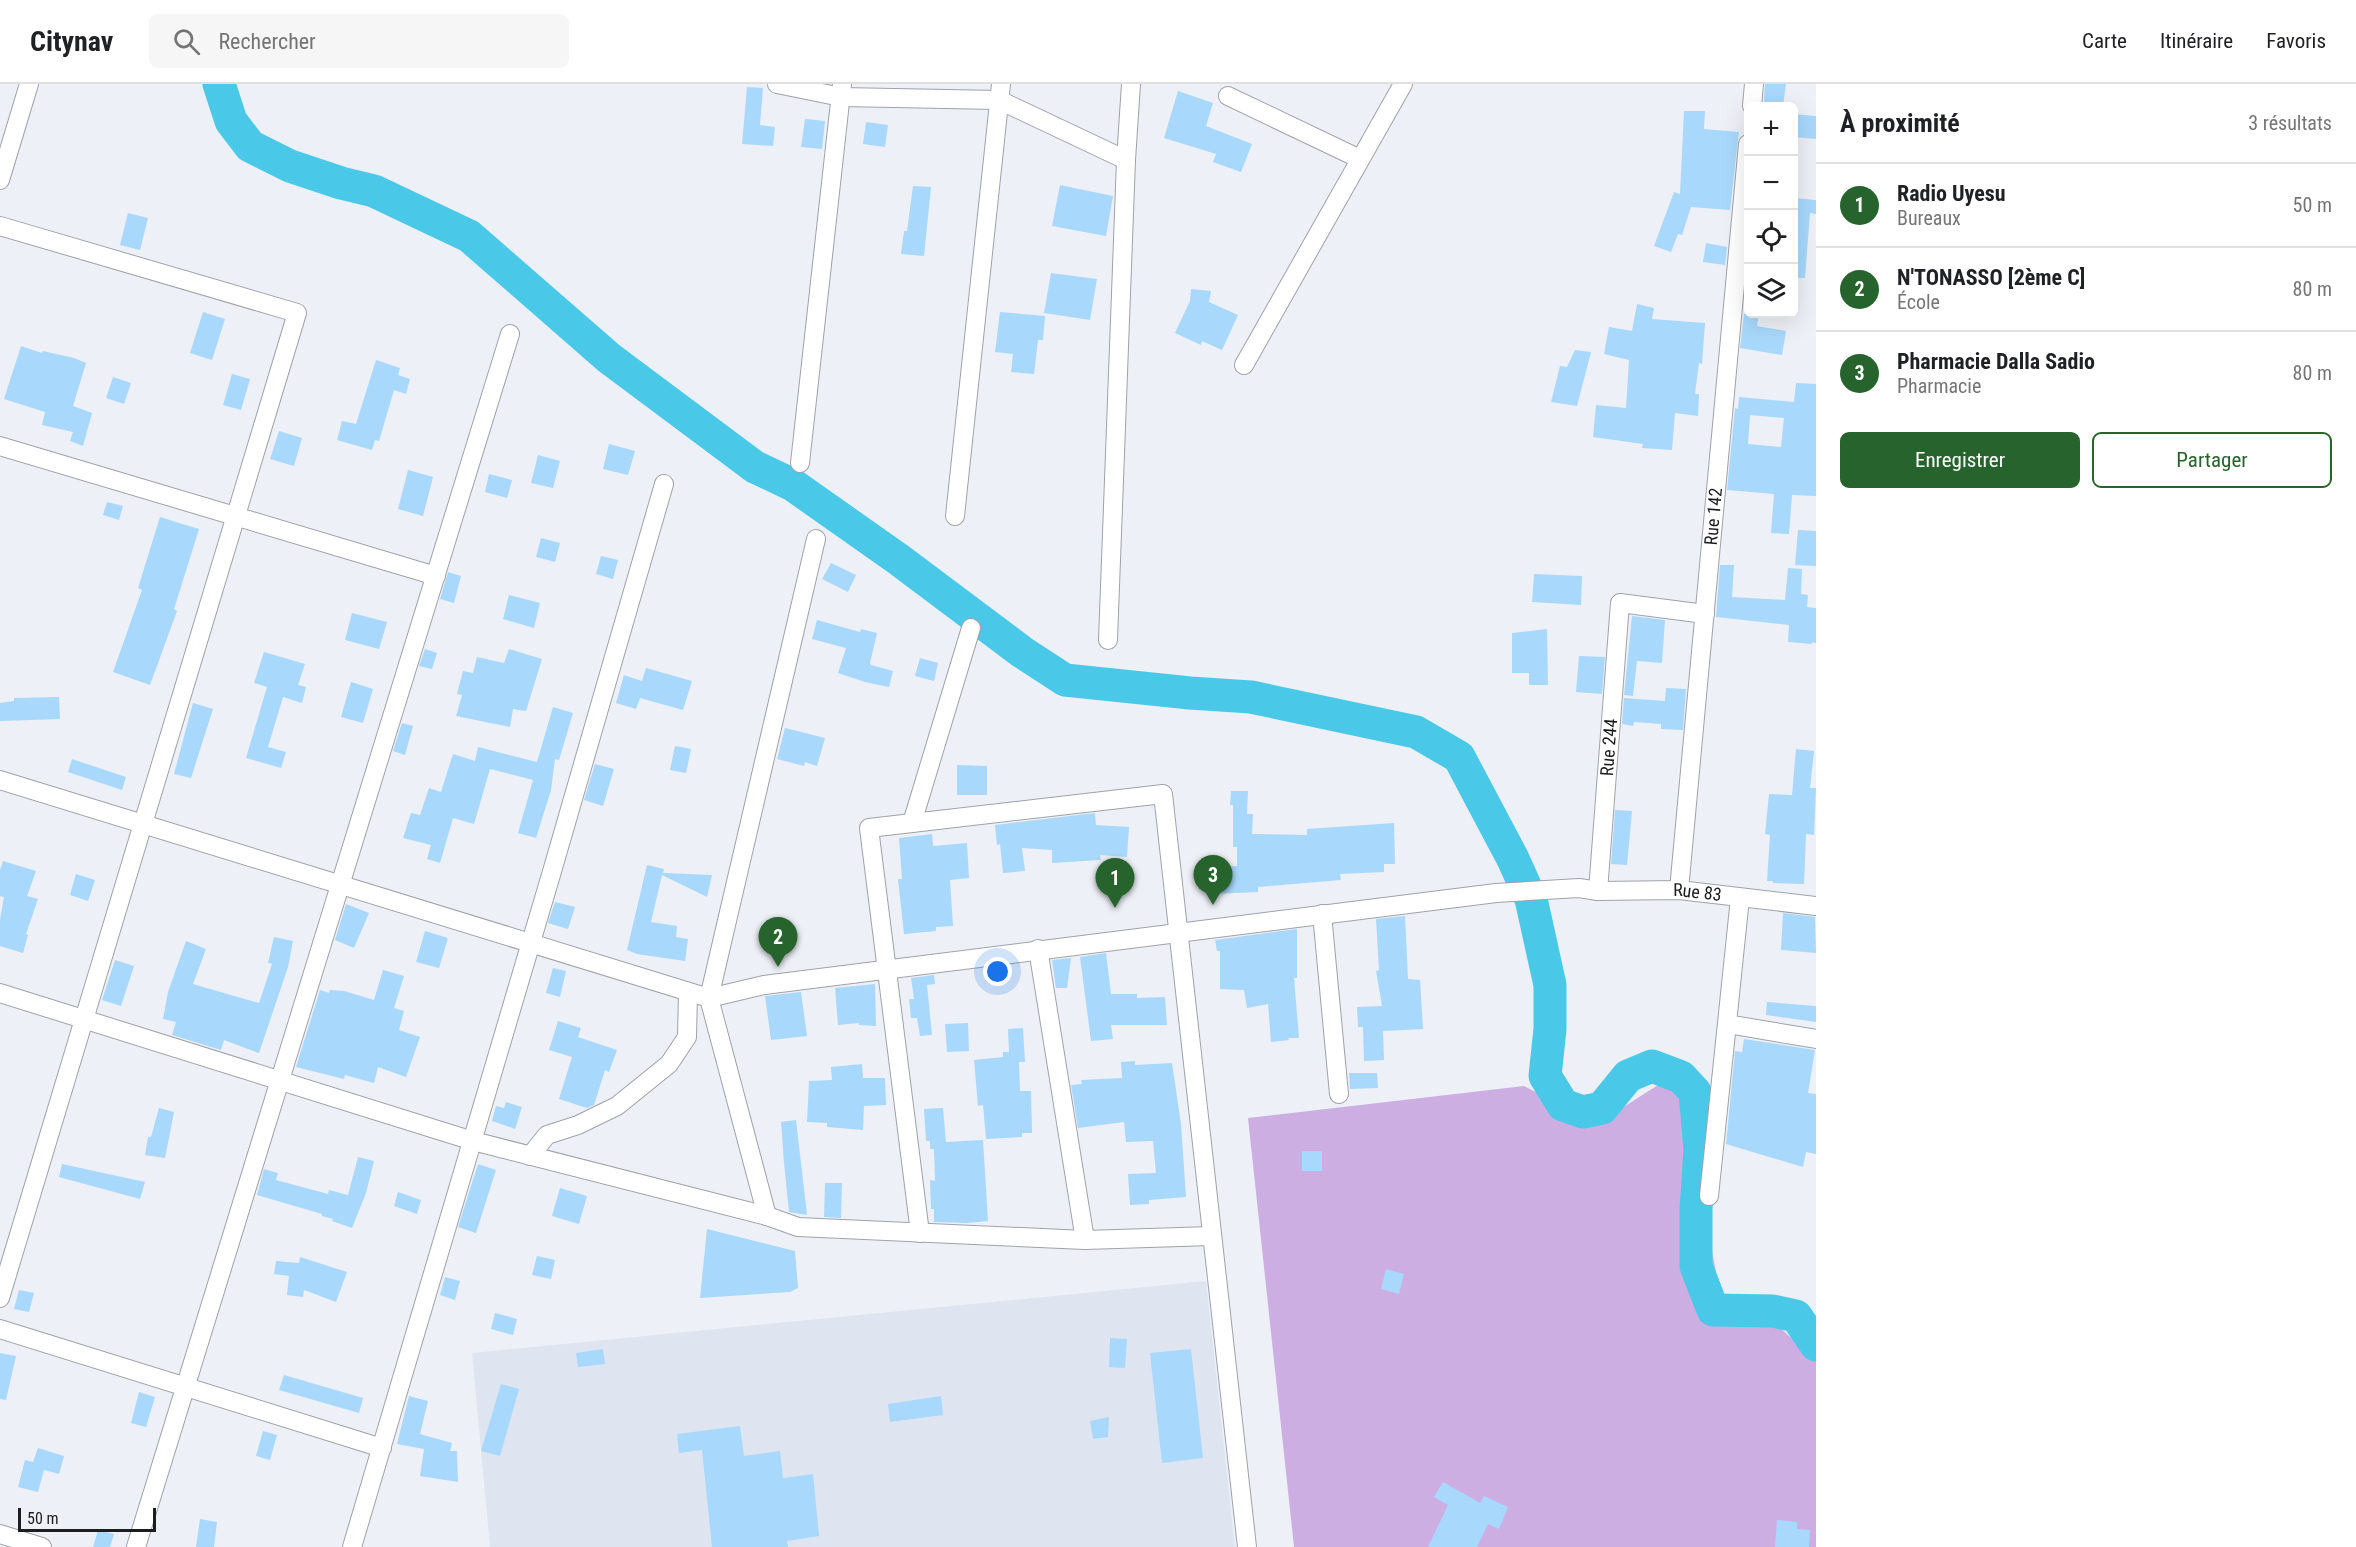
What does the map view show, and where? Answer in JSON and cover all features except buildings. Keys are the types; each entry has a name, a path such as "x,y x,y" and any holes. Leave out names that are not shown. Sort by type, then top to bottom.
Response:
{"street":[{"path":"0,180 29,84"},
{"path":"777,84 841,90 1000,92 1125,160"},
{"path":"1108,640 1125,160 1131,84"},
{"path":"1244,365 1403,84"},
{"path":"1752,102 1754,84"},
{"path":"800,463 841,90"},
{"path":"956,516 1000,92"},
{"path":"1228,96 1360,159"},
{"name":"Rue 142","path":"1679,890 1748,156"},
{"path":"0,226 297,313 0,1298"},
{"path":"136,1547 510,334"},
{"path":"0,446 436,576"},
{"path":"352,1547 531,944 664,484"},
{"path":"767,1216 709,998 816,539"},
{"name":"Rue 244","path":"1598,891 1620,603 1705,614"},
{"path":"912,823 971,628"},
{"path":"0,780 709,998"},
{"path":"920,1233 869,828 1163,794 1246,1547"},
{"name":"Rue 83","path":"709,998 764,985 1496,893 1579,888 1598,891 1679,890 1816,906"},
{"path":"1709,1196 1740,898"},
{"path":"1322,914 1339,1094"},
{"path":"1038,949 1085,1240"},
{"path":"0,993 473,1141 767,1216 798,1227 1085,1240 1212,1236"},
{"path":"530,1156 547,1135 578,1125 617,1106 669,1064 687,1037 688,993"},
{"path":"1727,1024 1816,1039"},
{"path":"0,1329 382,1448"},
{"path":"0,1534 42,1547"}],"shaded area":[{"path":"1658,1085 1682,1093 1720,1293 1774,1322 1816,1361 1816,1547 1294,1547 1248,1118 1524,1086 1597,1124"},
{"path":"1206,1281 1235,1547 490,1547 472,1353"}],"waterway":[{"path":"219,84 231,121 250,146 290,166 374,191 469,236 609,358 755,467 793,485 898,559 1022,652 1065,680 1251,697 1416,732 1459,757 1513,859 1531,899 1550,985 1550,1029 1545,1076 1563,1105 1583,1112 1602,1108 1628,1076 1652,1066 1681,1077 1695,1092 1700,1150 1696,1209 1696,1266 1713,1310 1773,1311 1796,1316 1816,1345"}],"place":[{"name":"Pharmacie Dalla Sadio","path":"1213,905"},
{"name":"Radio Uyesu","path":"1115,908"},
{"name":"N'TONASSO [2ème C]","path":"778,967"}]}
